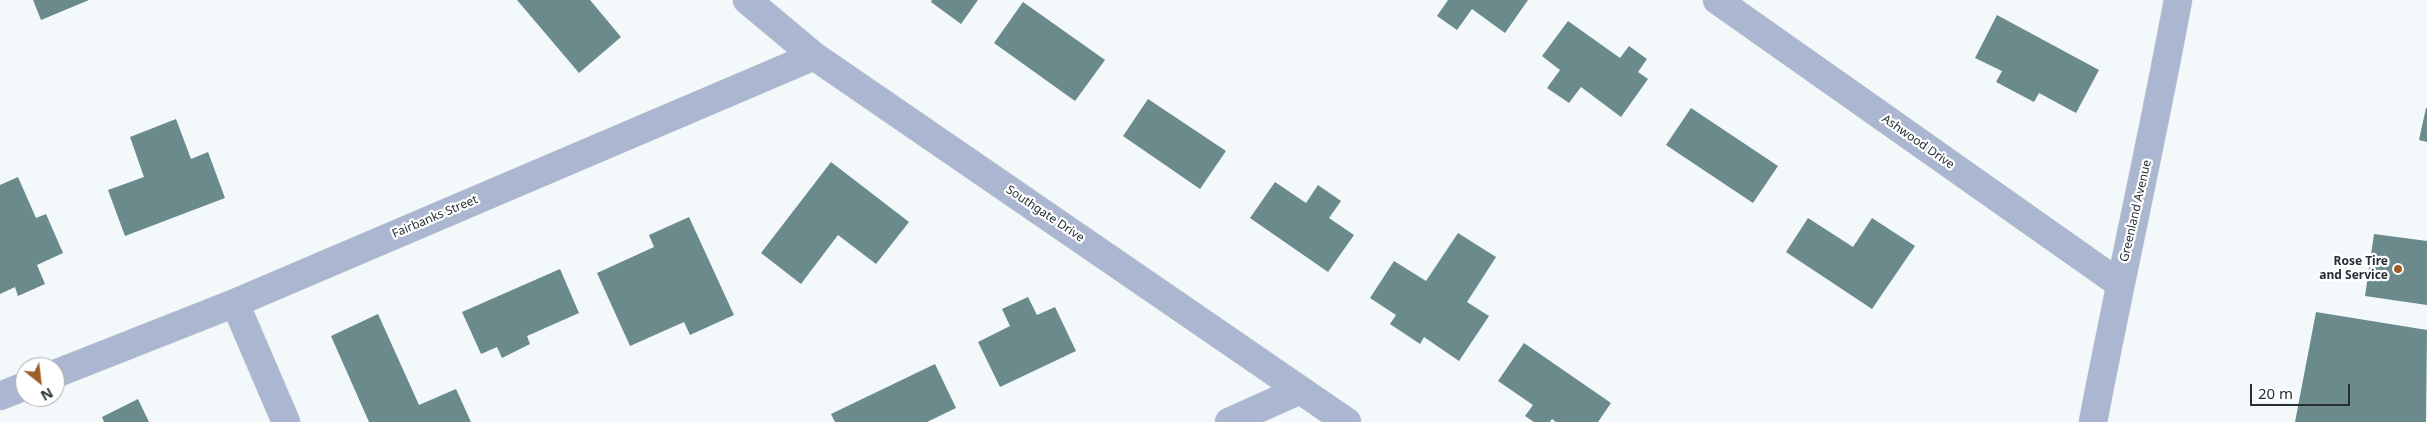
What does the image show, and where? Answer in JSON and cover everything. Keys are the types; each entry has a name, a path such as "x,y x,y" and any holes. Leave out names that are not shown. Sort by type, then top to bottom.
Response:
{"street":[{"name":"Southgate Drive","path":"747,0 814,56 1347,422"},
{"name":"Ashwood Drive","path":"1718,0 2120,284"},
{"name":"Greenland Avenue","path":"2093,422 2120,284 2150,148 2178,0"},
{"name":"Fairbanks Street","path":"65,370 235,303 814,56"},
{"path":"235,303 286,422"},
{"path":"0,396 15,390"},
{"path":"1229,422 1300,390"}],"building":[{"path":"33,0 89,0 41,20"},
{"path":"517,0 590,0 621,37 579,73"},
{"path":"932,0 978,0 961,24 931,2"},
{"path":"1448,0 1528,0 1505,33 1472,9 1457,30 1437,16"},
{"path":"1023,2 1105,60 1075,101 994,43"},
{"path":"1997,15 2099,70 2076,113 2039,93 2034,102 1996,82 2002,71 1975,58"},
{"path":"1568,21 1620,58 1629,46 1647,59 1638,72 1648,79 1621,117 1581,87 1569,103 1547,88 1560,70 1542,56"},
{"path":"1148,99 1226,151 1200,189 1123,136"},
{"path":"1691,108 1778,166 1753,203 1666,145"},
{"path":"2427,108 2427,142 2419,140"},
{"path":"176,119 191,159 208,152 225,198 125,236 108,190 144,177 130,137"},
{"path":"831,162 909,222 876,264 838,235 801,284 761,253"},
{"path":"18,177 36,218 46,214 63,253 37,265 45,284 18,296 15,287 0,294 0,185"},
{"path":"1275,182 1306,203 1318,185 1341,201 1329,218 1354,235 1328,272 1250,218"},
{"path":"689,217 734,315 690,335 684,322 630,346 597,273 654,247 649,235"},
{"path":"1808,218 1853,247 1872,218 1915,246 1872,309 1786,252"},
{"path":"1458,233 1496,257 1467,302 1489,316 1459,361 1424,337 1420,344 1390,324 1396,315 1370,298 1394,261 1426,281"},
{"name":"Rose Tire and Service","path":"2374,234 2427,241 2427,305 2365,296"},
{"path":"560,269 579,313 527,336 530,344 502,358 497,347 481,354 462,312"},
{"path":"1028,297 1037,315 1055,307 1076,351 1000,387 978,342 1010,326 1002,309"},
{"path":"2316,312 2427,330 2426,422 2295,422"},
{"path":"378,314 419,405 456,389 471,422 369,422 331,336"},
{"path":"1524,343 1611,403 1598,422 1556,422 1552,419 1550,422 1534,422 1525,416 1533,405 1498,381"},
{"path":"935,364 956,408 927,422 835,422 831,414"},
{"path":"138,399 149,422 104,422 102,417"}],"place":[{"name":"Rose Tire and Service","path":"2398,269"}]}
